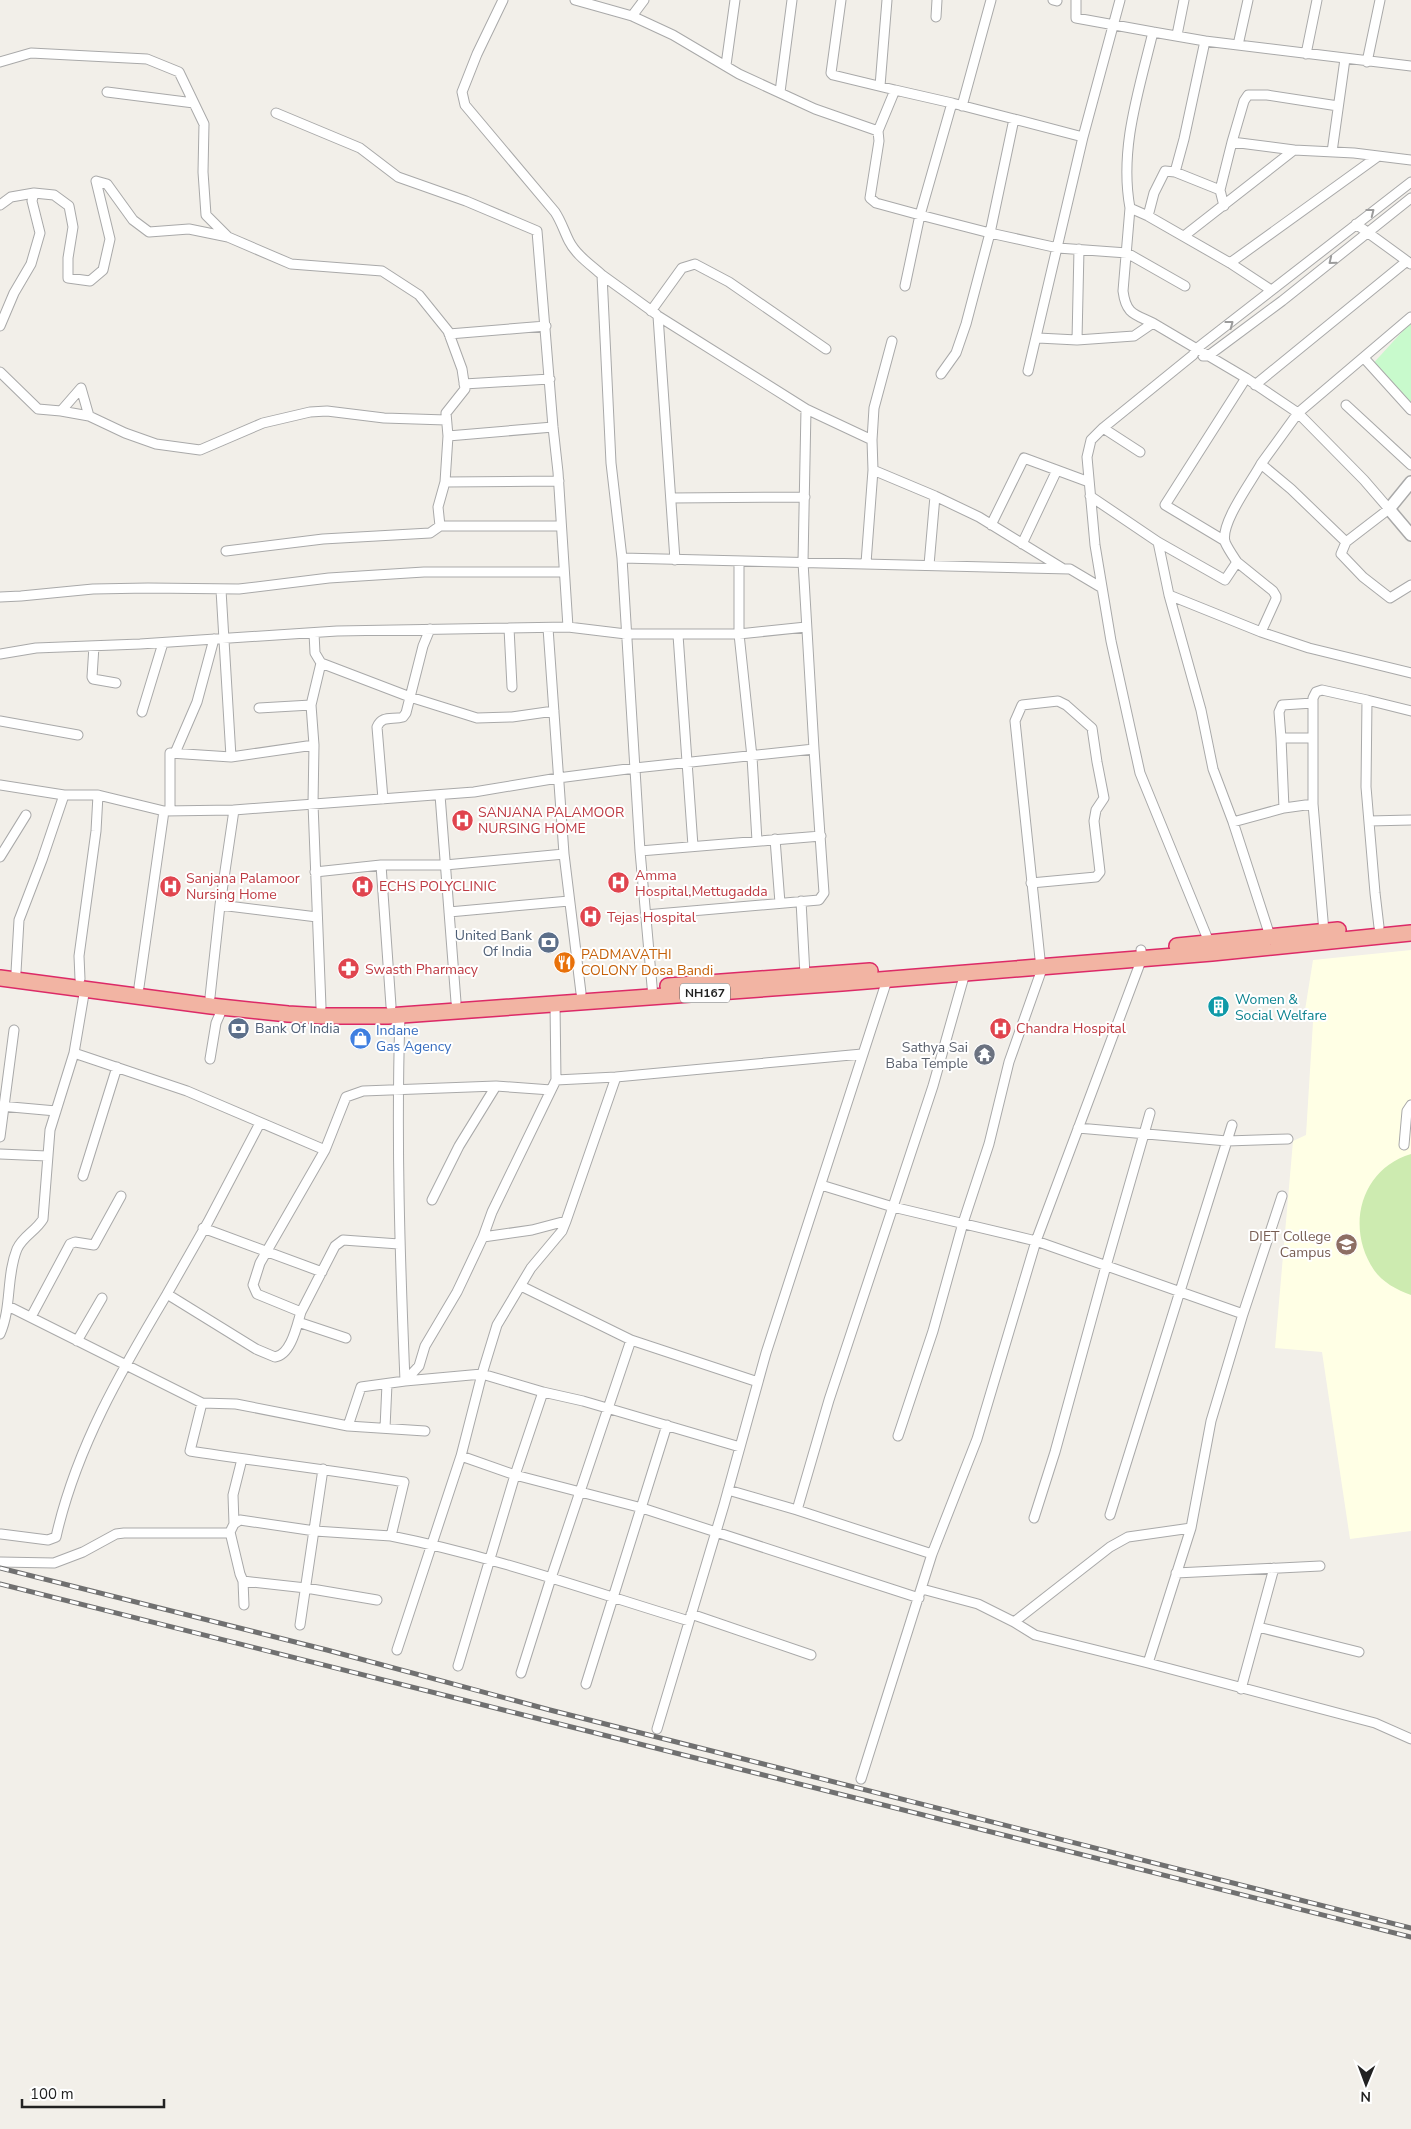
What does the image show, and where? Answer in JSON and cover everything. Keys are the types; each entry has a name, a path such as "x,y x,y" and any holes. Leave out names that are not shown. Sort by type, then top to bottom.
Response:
{"highway":[{"name":"NH167","path":"1141,954 1209,942 1411,924"},
{"name":"NH167","path":"0,969 223,1007 322,1016 555,1004 805,975 1041,962 1141,954 1230,952 1411,933"},
{"name":"NH167","path":"0,978 139,987 210,997 321,1007 396,1011 456,1002 581,993 652,992 887,980 1041,962"}],"street":[{"path":"503,0 477,54 462,92 465,105 555,212 575,250 602,275 655,313 806,409 872,440"},
{"path":"575,0 632,16 672,35 739,74 815,108 878,131"},
{"path":"632,16 644,0"},
{"path":"726,65 735,0"},
{"path":"780,92 792,0"},
{"path":"841,0 831,73 833,75 1083,137"},
{"path":"880,86 887,0"},
{"path":"936,17 938,0"},
{"path":"962,106 990,0"},
{"path":"1076,0 1076,18 1205,41 1411,66"},
{"path":"1028,371 1038,338 1083,137 1120,0"},
{"path":"1176,35 1184,0"},
{"path":"1238,45 1248,0"},
{"path":"1306,54 1317,0"},
{"path":"1367,62 1380,0"},
{"path":"1153,32 1131,123 1126,184 1130,208 1123,291 1125,304 1131,312 1195,352 1208,356 1246,378 1298,413 1364,480 1411,535"},
{"path":"1175,172 1205,41"},
{"path":"0,62 31,53 147,58 179,72 204,124 203,172 206,215 228,237"},
{"path":"1332,152 1345,59"},
{"path":"895,90 878,131 879,141 870,198 876,202 920,215 1058,248 1127,253 1185,286"},
{"path":"107,92 194,103"},
{"path":"1224,206 1220,190 1244,100 1248,95 1267,95 1338,106"},
{"path":"905,286 920,215 952,103"},
{"path":"276,113 360,148 398,177 466,201 537,230 559,481 568,627"},
{"path":"941,374 956,353 966,324 990,233 1014,119"},
{"path":"1232,142 1294,150 1354,153 1411,160"},
{"path":"1184,236 1294,150"},
{"path":"1230,263 1377,157"},
{"path":"1148,216 1154,193 1165,171 1175,172 1220,190"},
{"path":"0,205 11,197 34,193 54,195 69,206 73,227 68,258 68,278 90,281 103,270 110,239 96,181 107,184 133,220 148,232 189,230 228,237 292,264 382,271 419,295 449,334 462,369 465,389 446,414 448,436 445,482 438,507 440,526 437,530 430,533 323,539 226,550"},
{"path":"1209,942 1140,773 1110,641 1102,588 1090,496 1087,456 1091,440 1103,428 1271,290 1411,182"},
{"path":"0,326 14,293 31,264 40,233 32,201 34,193"},
{"path":"1208,356 1282,301 1410,200"},
{"path":"1130,208 1184,236 1271,290"},
{"path":"1255,385 1409,263 1356,224"},
{"path":"1077,340 1079,249"},
{"path":"675,560 655,313 682,268 694,264 729,282 826,349"},
{"path":"602,275 611,463 622,558 640,851 652,992"},
{"path":"1225,541 1226,527 1232,514 1261,464 1298,413 1411,317"},
{"path":"1038,338 1077,340 1134,336 1153,324"},
{"path":"449,334 546,326"},
{"path":"866,563 873,470 874,408 892,341"},
{"path":"1364,358 1411,410"},
{"path":"0,372 38,409 89,416 125,433 156,444 200,450 263,423 310,412 327,411 384,418 446,420"},
{"path":"1246,378 1165,505 1225,541 1237,562 1276,596 1260,632"},
{"path":"464,384 550,380"},
{"path":"61,411 82,388 89,416"},
{"path":"1346,405 1411,466"},
{"path":"645,914 819,900 824,893 803,562 806,409"},
{"path":"448,436 553,427"},
{"path":"1103,428 1140,452"},
{"path":"991,525 1024,458 1089,482"},
{"path":"1261,464 1291,489 1346,542"},
{"path":"873,470 935,496 991,525 1062,569"},
{"path":"1022,544 1057,470"},
{"path":"445,482 559,481"},
{"path":"1411,482 1389,509 1346,542 1341,554 1364,578 1390,598 1411,585"},
{"path":"929,565 935,496"},
{"path":"1090,496 1158,542 1225,580 1237,562"},
{"path":"670,498 805,497"},
{"path":"440,526 561,526"},
{"path":"1158,542 1169,595 1201,710 1212,769 1233,822 1270,936"},
{"path":"622,558 1070,569 1102,588"},
{"path":"739,562 739,634 752,757 756,841"},
{"path":"0,596 139,588 239,589 329,578 424,572 564,572"},
{"path":"221,590 231,757"},
{"path":"1169,595 1260,632 1318,650 1411,673"},
{"path":"0,654 36,648 163,643 337,631 568,627 626,634 678,635 739,634 806,627"},
{"path":"509,628 512,687"},
{"path":"548,628 564,854 581,993"},
{"path":"383,799 377,727 383,719 403,717 423,646 430,629"},
{"path":"314,633 315,653 321,663 410,697 483,718 512,717 554,711"},
{"path":"678,635 693,846"},
{"path":"174,753 196,702 214,639"},
{"path":"142,712 163,643"},
{"path":"94,646 92,677 94,679 116,682"},
{"path":"321,663 311,705 314,745 313,804 321,1007"},
{"path":"1324,932 1313,804 1312,738 1313,703 1316,692 1322,690 1411,711"},
{"path":"1367,700 1366,786 1379,927"},
{"path":"898,1436 933,1332 963,1224 989,1144 1009,1062 1041,962 1031,883 1015,721 1022,706 1058,701 1066,705 1092,728 1094,733 1104,798 1096,810 1094,821 1100,872 1096,877 1031,883"},
{"path":"1284,808 1279,712 1282,705 1313,703"},
{"path":"259,708 311,705"},
{"path":"0,721 78,735"},
{"path":"1281,738 1312,738"},
{"path":"139,987 167,810 170,753 231,757 314,745"},
{"path":"0,785 64,795 98,795 167,810 234,810 474,792 558,778 687,761 752,757 814,749"},
{"path":"16,972 19,920 64,795"},
{"path":"0,1334 8,1306 18,1248 24,1238 36,1229 43,1219 46,1156 50,1130 74,1053 82,984 79,956 96,831 98,795"},
{"path":"440,795 456,1002"},
{"path":"1233,822 1284,808 1313,804"},
{"path":"210,997 220,905 234,810"},
{"path":"0,857 26,815"},
{"path":"1369,821 1411,820"},
{"path":"640,851 821,836"},
{"path":"775,839 780,903"},
{"path":"316,872 381,865 445,865 564,854"},
{"path":"381,865 396,1011 399,1244 405,1381"},
{"path":"449,912 569,901"},
{"path":"801,902 805,975"},
{"path":"220,905 317,917"},
{"path":"861,1779 920,1598 932,1554 977,1439 1036,1241 1141,954"},
{"path":"797,1510 829,1400 933,1086 965,972"},
{"path":"657,1729 758,1382 887,980"},
{"path":"405,1381 419,1366 425,1346 457,1292 492,1212 556,1080 555,1004"},
{"path":"210,1059 216,1023 223,1007"},
{"path":"0,1137 2,1106 14,1030"},
{"path":"74,1053 187,1091 325,1150"},
{"path":"556,1080 616,1077 862,1054"},
{"path":"83,1176 117,1067"},
{"path":"397,1650 461,1456 497,1325 531,1268 562,1231 616,1077"},
{"path":"301,1312 257,1294 254,1289 260,1263 325,1150 346,1097 363,1091 496,1086 551,1090"},
{"path":"432,1200 459,1146 496,1086"},
{"path":"1404,1145 1407,1111 1411,1105"},
{"path":"2,1106 56,1111"},
{"path":"1034,1518 1055,1452 1150,1113"},
{"path":"1,1534 48,1540 56,1537 68,1493 88,1438 125,1364 208,1222 260,1122"},
{"path":"1110,1515 1232,1125"},
{"path":"1078,1128 1227,1141 1288,1139"},
{"path":"0,1154 46,1156"},
{"path":"821,1184 893,1207 1036,1241 1243,1314"},
{"path":"31,1317 70,1244 75,1242 94,1245 121,1196"},
{"path":"1148,1663 1191,1528 1211,1421 1243,1314 1282,1196"},
{"path":"482,1238 532,1230 566,1221"},
{"path":"203,1228 322,1272"},
{"path":"167,1294 256,1349 275,1357 283,1354 288,1347 301,1312 335,1246 343,1240 399,1244"},
{"path":"521,1286 631,1340 758,1382"},
{"path":"77,1341 102,1298"},
{"path":"8,1306 202,1403 236,1404 348,1426 425,1431"},
{"path":"298,1322 346,1338"},
{"path":"521,1673 631,1340"},
{"path":"348,1426 361,1387 482,1374 740,1447"},
{"path":"385,1428 387,1384"},
{"path":"458,1666 515,1475 543,1392"},
{"path":"202,1403 190,1451 404,1482 391,1536"},
{"path":"586,1684 667,1425"},
{"path":"461,1456 515,1475 642,1508 920,1598"},
{"path":"242,1459 233,1495 232,1528 240,1574 243,1581 244,1606"},
{"path":"300,1625 323,1469"},
{"path":"728,1490 797,1510 932,1554"},
{"path":"0,1562 54,1563 83,1552 116,1534 232,1528 240,1520 315,1532 391,1536 431,1544 489,1560 811,1655"},
{"path":"1014,1622 1110,1547 1128,1537 1191,1528"},
{"path":"1176,1573 1320,1566"},
{"path":"1241,1689 1274,1568"},
{"path":"243,1581 306,1588 377,1600"},
{"path":"922,1589 978,1604 1035,1635 1375,1723 1411,1739"},
{"path":"1258,1627 1359,1652"}],"shaded area":[{"name":"DIET College Campus","path":"1411,950 1411,1531 1350,1539 1322,1352 1275,1348 1293,1141 1306,1135 1313,1022 1305,1010 1313,960"}],"green space":[{"path":"1411,322 1411,410 1369,368"},
{"path":"1411,1154 1411,1295 1390,1285 1374,1270 1365,1253 1361,1236 1360,1218 1363,1202 1370,1186 1380,1172 1394,1162"}],"railway":[{"path":"0,1568 327,1650 550,1710 1411,1928"},
{"path":"0,1584 1411,1937"}],"place":[{"name":"SANJANA PALAMOOR NURSING HOME","path":"462,820"},
{"name":"Amma Hospital,Mettugadda","path":"619,883"},
{"name":"Sanjana Palamoor Nursing Home","path":"170,886"},
{"name":"ECHS POLYCLINIC","path":"363,886"},
{"name":"Tejas Hospital","path":"591,917"},
{"name":"United Bank Of India","path":"548,943"},
{"name":"PADMAVATHI COLONY Dosa Bandi","path":"565,962"},
{"name":"Swasth Pharmacy","path":"349,969"},
{"name":"Women & Social Welfare","path":"1219,1007"},
{"name":"Bank Of India","path":"239,1028"},
{"name":"Chandra Hospital","path":"1000,1028"},
{"name":"Indane Gas Agency","path":"360,1038"},
{"name":"Sathya Sai Baba Temple","path":"984,1055"},
{"name":"DIET College Campus","path":"1347,1244"}]}
